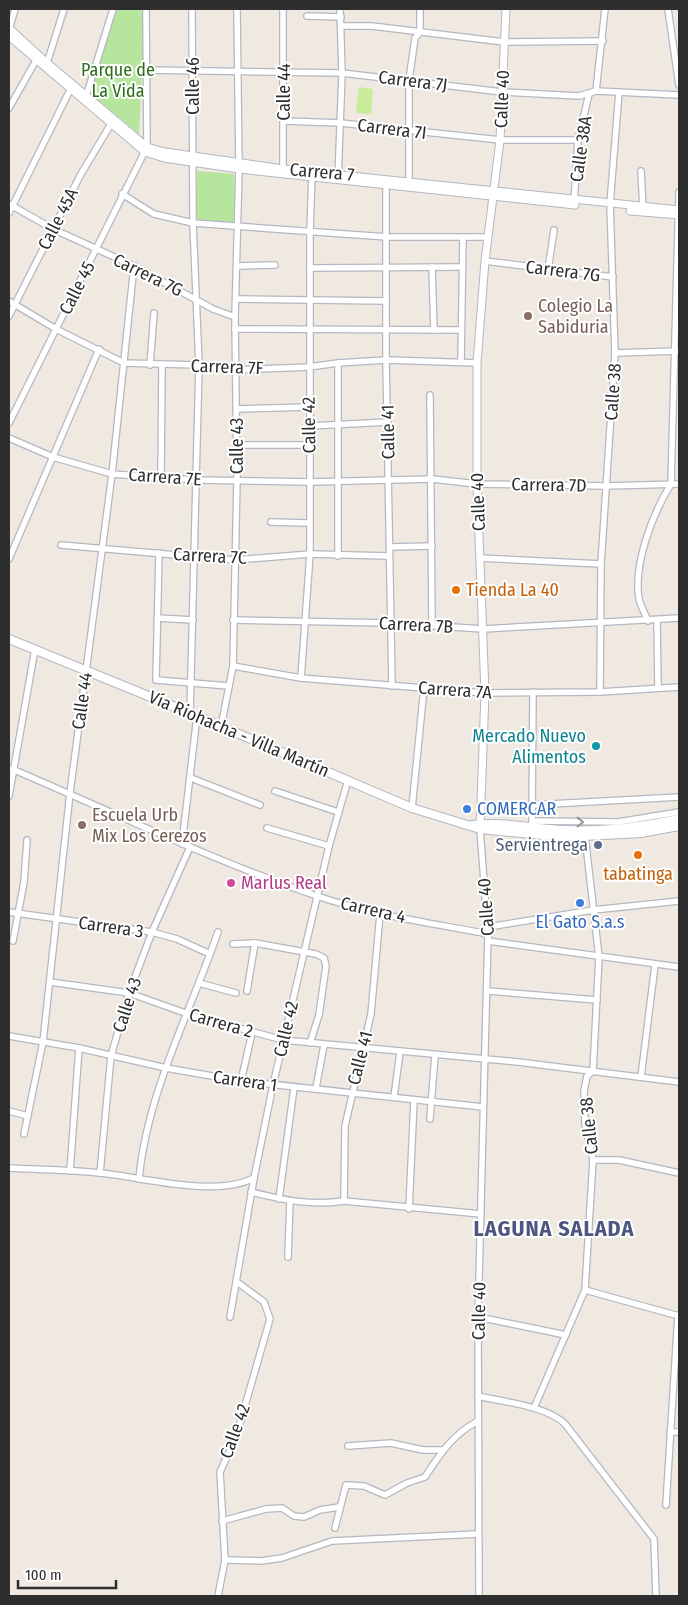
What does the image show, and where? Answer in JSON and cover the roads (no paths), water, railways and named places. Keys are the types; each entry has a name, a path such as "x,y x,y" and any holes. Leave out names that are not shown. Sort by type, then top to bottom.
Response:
{"main road":[{"name":"Vía Riohacha - Villa Martín","path":"9,639 194,714 412,808 470,825 480,826"},
{"path":"480,826 585,830 639,826 679,819"},
{"path":"532,828 564,838 641,833 679,826"}],"street":[{"path":"9,31 15,9"},
{"path":"44,64 64,9"},
{"path":"85,99 113,9"},
{"path":"146,9 146,150"},
{"name":"Calle 46","path":"192,9 193,160"},
{"path":"238,9 239,166"},
{"name":"Calle 44","path":"283,9 283,171"},
{"path":"339,177 342,73 340,9"},
{"path":"409,184 409,80 415,38 420,32 420,9"},
{"name":"Calle 40","path":"480,1596 478,1534 478,1317 484,1060 488,992 488,930 480,826 485,693 477,484 477,363 485,261 495,193 500,140 506,9"},
{"path":"596,92 605,9"},
{"path":"668,9 679,84"},
{"path":"307,16 341,16"},
{"path":"341,26 372,26 504,42 602,41"},
{"name":"Carrera 7","path":"9,31 44,64 146,150"},
{"path":"9,108 38,58"},
{"name":"Carrera 7J","path":"146,70 342,73 502,92 579,96 596,92 679,95"},
{"path":"9,213 11,205 71,87"},
{"name":"Calle 38","path":"600,692 599,624 601,564 615,353 611,207 619,92"},
{"name":"Calle 38A","path":"574,203 578,140 589,94"},
{"name":"Carrera 7","path":"85,99 111,124 146,150 193,160 611,207 679,212"},
{"name":"Carrera 7I","path":"284,121 341,123 409,132 500,140 578,140"},
{"name":"Calle 45A","path":"9,316 12,302 111,124"},
{"name":"Calle 45","path":"9,424 122,194 146,150"},
{"path":"182,844 191,778 194,714 191,685 199,365 198,320 195,298 193,160"},
{"name":"Calle 43","path":"221,727 233,666 237,481 236,226 239,166"},
{"path":"641,171 643,209"},
{"name":"Calle 42","path":"301,678 310,554 308,523 311,482 309,367 312,174"},
{"name":"Calle 41","path":"386,182 386,360 392,686"},
{"path":"648,621 640,601 638,581 649,527 658,504 671,484 679,192"},
{"path":"122,194 154,214 193,224 387,237 488,237"},
{"name":"Carrera 7G","path":"11,205 53,229 134,266 213,308 235,317"},
{"path":"548,270 554,230"},
{"path":"462,362 461,267 463,237"},
{"name":"Carrera 7G","path":"485,261 613,277"},
{"path":"236,266 275,265"},
{"name":"Calle 44","path":"24,1134 43,1042 70,793 112,474 134,266"},
{"path":"432,267 434,330"},
{"path":"310,268 461,267"},
{"path":"237,299 386,301"},
{"name":"Carrera 7F","path":"12,302 56,329 124,363 199,365 236,370 309,367 386,360 477,363"},
{"path":"150,364 154,313"},
{"path":"236,329 461,330"},
{"path":"9,559 99,349"},
{"path":"615,353 676,352"},
{"path":"338,363 340,482 338,556"},
{"path":"161,477 162,364"},
{"path":"430,395 432,626"},
{"path":"237,409 309,407"},
{"path":"310,426 388,422"},
{"name":"Carrera 7E","path":"9,438 53,457 112,474 196,480 388,481"},
{"path":"237,445 309,445"},
{"name":"Carrera 7D","path":"388,481 432,479 477,484 606,486 679,484"},
{"path":"271,522 308,523"},
{"name":"Carrera 7C","path":"60,545 159,552 234,560 310,554 389,556"},
{"path":"390,547 432,546"},
{"path":"159,552 156,680 191,685 229,686"},
{"path":"480,558 601,564"},
{"path":"157,618 193,620"},
{"name":"Carrera 7B","path":"233,620 391,623 483,629 599,624 679,618"},
{"path":"657,620 658,688"},
{"path":"9,796 12,769 35,649"},
{"name":"Carrera 7A","path":"233,666 301,678 485,693 600,692 679,687"},
{"path":"412,808 424,688"},
{"path":"533,692 532,828 618,822 679,812"},
{"name":"Carrera 4","path":"12,769 182,844 318,897 380,914 488,930 593,910 679,901"},
{"path":"191,778 260,805"},
{"name":"Calle 42","path":"230,1317 251,1192 273,1085 329,846 348,780"},
{"path":"275,791 338,812"},
{"path":"532,805 679,797"},
{"path":"267,828 329,846"},
{"name":"Calle 38","path":"534,1408 585,1290 593,1160 585,1124 584,1091 587,1076 593,1071 599,957 585,836"},
{"path":"13,941 19,913 27,840"},
{"name":"Calle 43","path":"100,1173 111,1056 129,993 152,932 190,847"},
{"name":"Carrera 3","path":"9,912 152,932 177,939 210,954"},
{"name":"Calle 41","path":"344,1201 344,1126 371,1014 380,914"},
{"path":"139,1179 142,1146 166,1068 218,932"},
{"path":"488,941 679,967"},
{"path":"246,991 255,943"},
{"path":"233,944 255,943 304,952 324,958 326,966 319,1015 310,1043"},
{"path":"641,1077 655,964"},
{"name":"Carrera 2","path":"50,982 129,993 188,1014 283,1040 593,1071"},
{"path":"199,984 236,993"},
{"path":"488,992 598,1000"},
{"path":"241,1081 252,1033"},
{"name":"Carrera 1","path":"9,1036 79,1048 166,1068 241,1081 483,1107"},
{"path":"316,1088 324,1045"},
{"path":"70,1171 79,1048"},
{"path":"394,1097 400,1052"},
{"path":"430,1119 435,1055"},
{"path":"593,1071 679,1082"},
{"path":"279,1199 294,1088"},
{"path":"409,1208 414,1100"},
{"path":"9,1112 28,1116"},
{"path":"593,1160 619,1160 679,1173"},
{"path":"9,1168 100,1173 191,1185 233,1186 254,1178"},
{"path":"251,1192 290,1201 324,1204 344,1201 481,1214"},
{"path":"288,1257 290,1201"},
{"name":"Calle 42","path":"218,1596 225,1560 220,1472 236,1437 270,1318 264,1302 237,1282"},
{"path":"585,1290 679,1316 666,1505"},
{"path":"478,1317 566,1335"},
{"path":"478,1396 534,1408 559,1418 565,1424 654,1539 656,1596"},
{"path":"335,1528 339,1506 346,1485 364,1486 382,1495 388,1495 407,1483 425,1477 442,1450 464,1428 478,1421"},
{"path":"670,1432 679,1432"},
{"path":"348,1446 391,1443 423,1450 442,1450"},
{"path":"222,1521 277,1508 285,1510 294,1516 304,1517 320,1510 339,1506"},
{"path":"225,1560 261,1561 282,1558 332,1541 478,1534"}],"place":[{"name":"Colegio La Sabiduria","path":"528,316"},
{"name":"Tienda La 40","path":"456,590"},
{"name":"Mercado Nuevo Alimentos","path":"596,746"},
{"name":"COMERCAR","path":"467,809"},
{"name":"Escuela Urb Mix Los Cerezos","path":"82,825"},
{"name":"Servientrega","path":"598,845"},
{"name":"tabatinga","path":"638,855"},
{"name":"Marlus Real","path":"231,883"},
{"name":"El Gato S.a.s","path":"580,903"}],"district":[{"name":"LAGUNA SALADA","path":"554,1228"}],"park label":[{"name":"Parque de La Vida","path":"118,80"}]}
